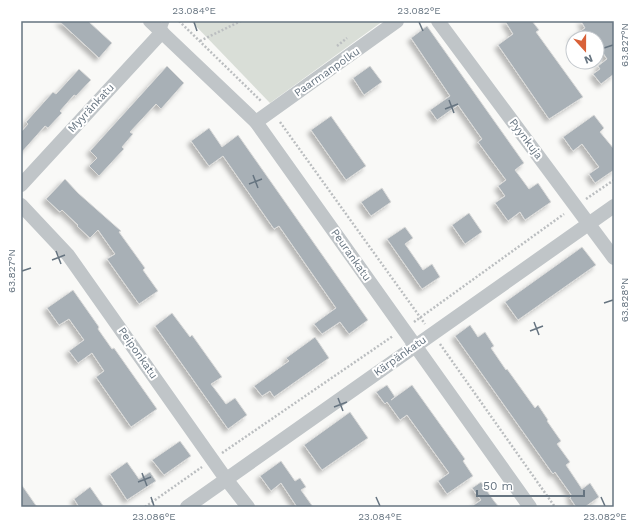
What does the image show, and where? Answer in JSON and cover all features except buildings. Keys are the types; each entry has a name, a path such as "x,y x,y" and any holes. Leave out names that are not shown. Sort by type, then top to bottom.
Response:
{"street":[{"name":"Peurankatu","path":"150,21 164,26 256,122 530,507"},
{"name":"Paarmanpolku","path":"256,122 397,21"},
{"name":"Pyynkuja","path":"438,21 614,258"},
{"name":"Myyränkatu","path":"21,185 164,26"},
{"name":"Peiponkatu","path":"21,205 68,255 226,479 248,507"},
{"name":"Kärpänkatu","path":"187,507 614,206"}],"path":[{"path":"179,21 271,110 420,318 433,333 555,507"},
{"path":"200,42 241,21"},
{"path":"145,507 420,318 614,180"}],"shaded area":[{"path":"191,21 383,21 270,103"}]}
